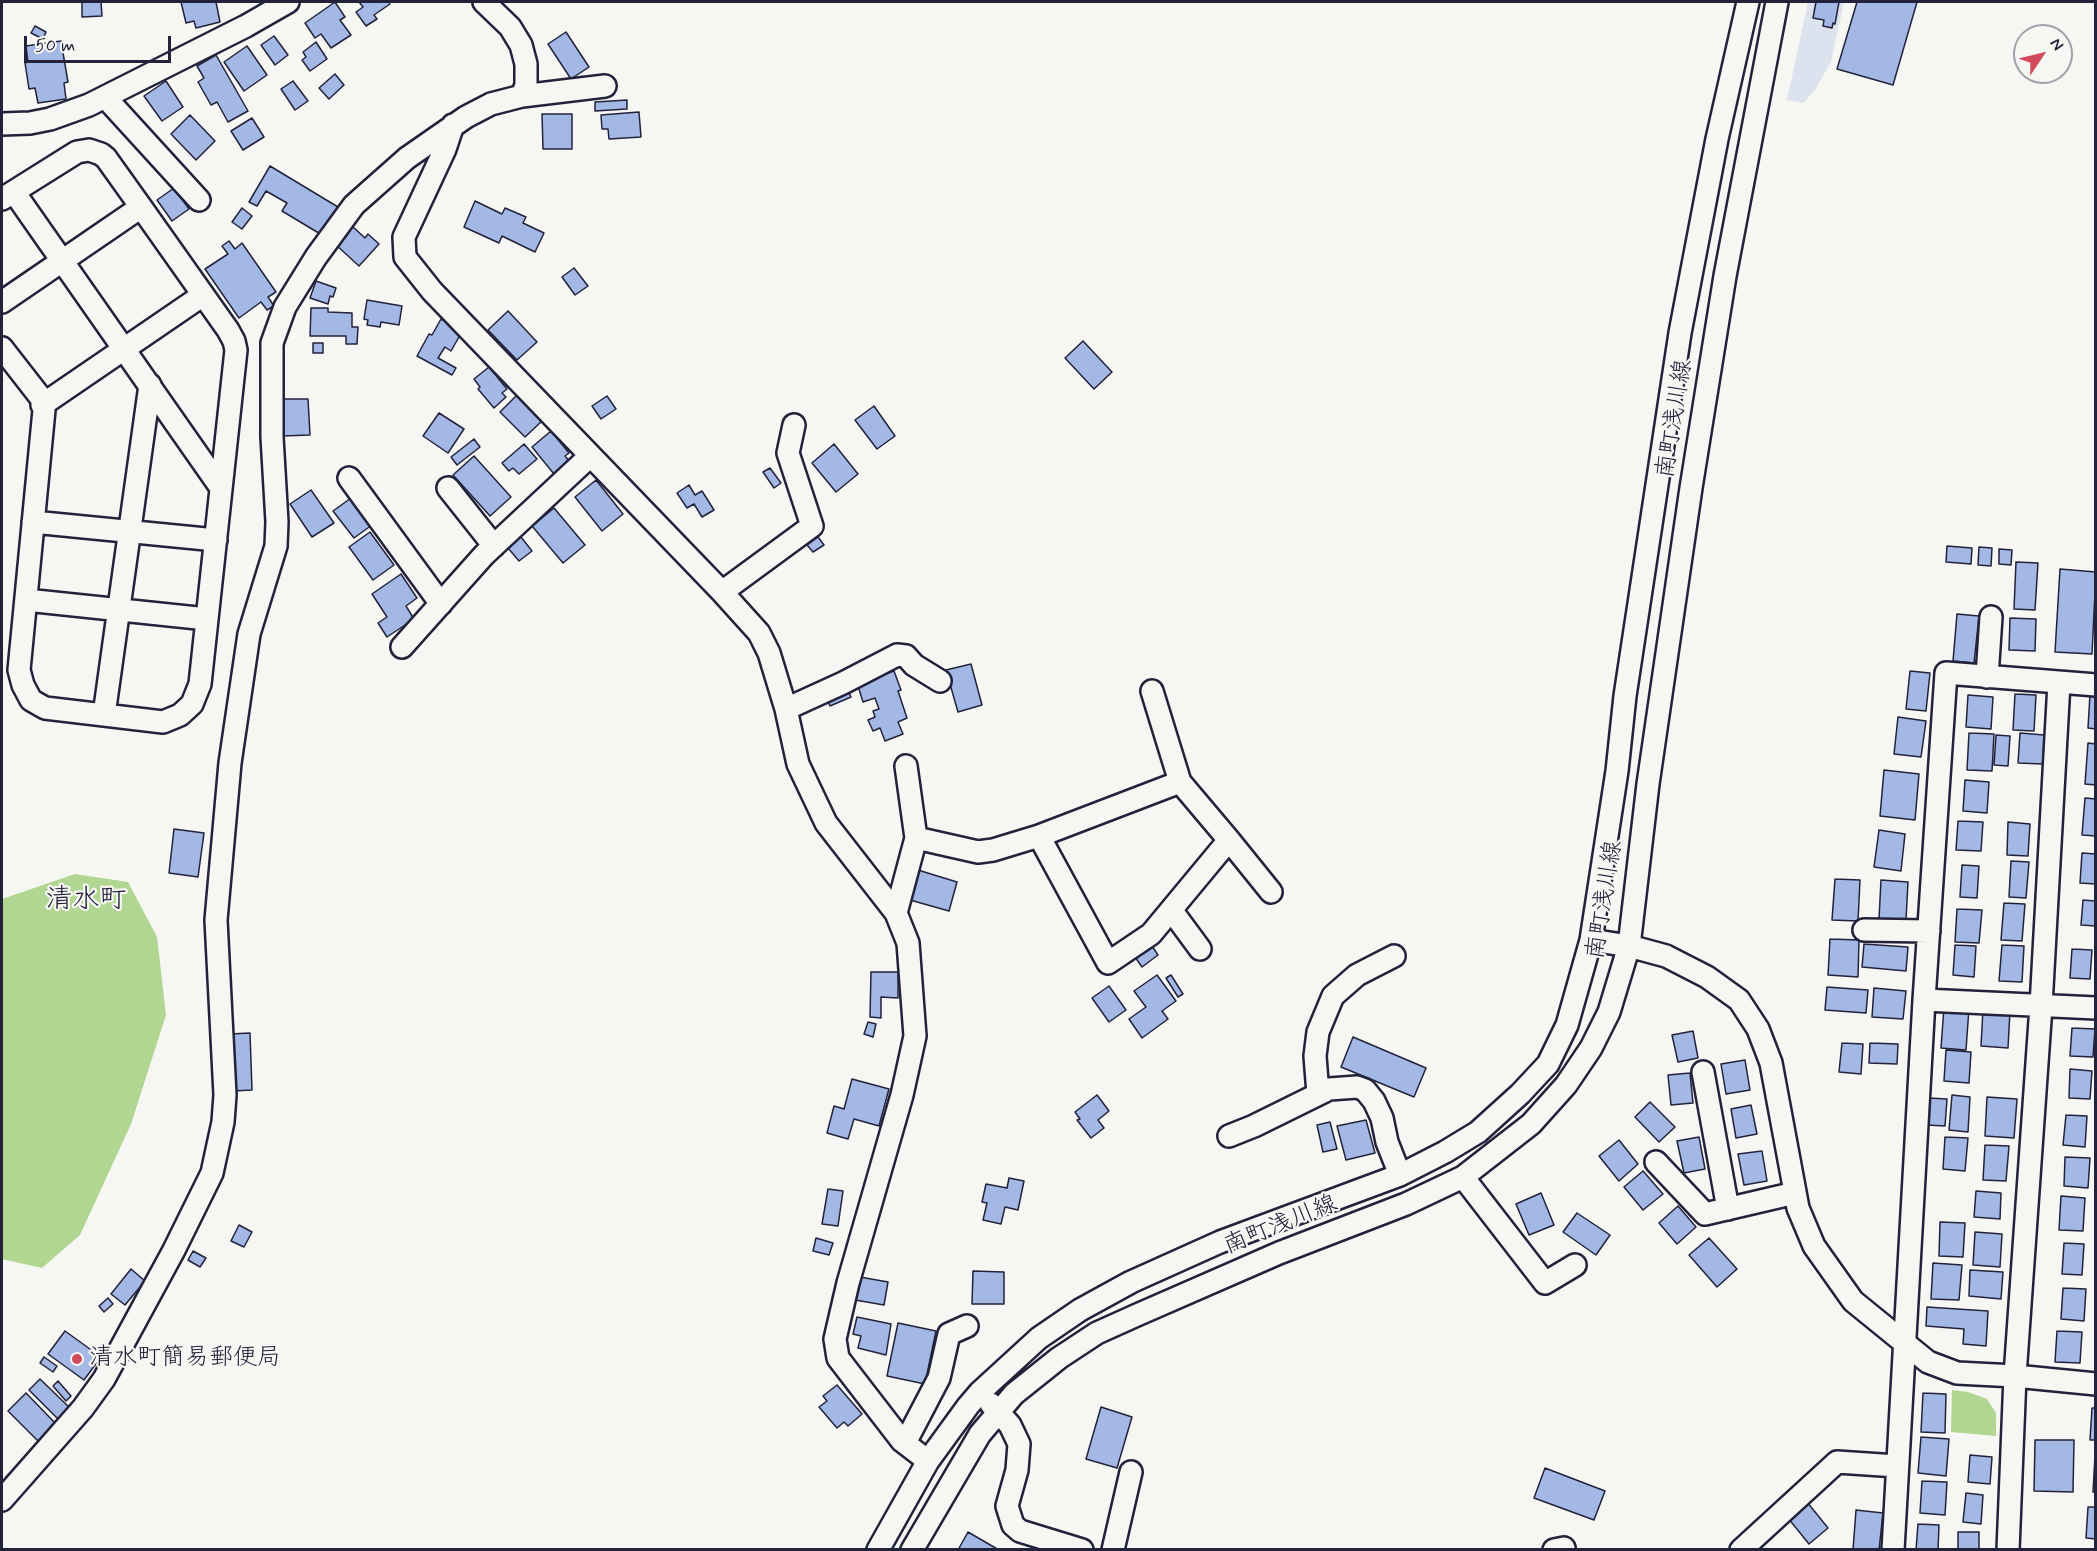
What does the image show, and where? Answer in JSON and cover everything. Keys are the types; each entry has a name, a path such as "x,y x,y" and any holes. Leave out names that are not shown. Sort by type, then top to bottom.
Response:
{"street":[{"path":"2,124 30,123 50,119 105,97 246,26 288,2"},
{"path":"484,2 510,27 521,45 526,64 526,85 522,96"},
{"name":"南町浅川線","path":"878,1550 928,1461 980,1392 1039,1338 1080,1310 1131,1282 1220,1242 1400,1174 1445,1152 1478,1132 1520,1094 1548,1064 1567,1025 1590,940 1617,771 1625,696 1680,333 1717,139 1748,2"},
{"name":"南町浅川線","path":"912,1550 980,1434 1014,1394 1059,1358 1097,1333 1279,1253 1406,1204 1463,1177 1531,1124 1566,1085 1591,1048 1609,1012 1629,946 1643,819 1693,476 1725,276 1777,2"},
{"path":"2,1500 83,1408 104,1379 169,1260 212,1173 223,1122 225,1095 216,920 230,763 249,634 276,546 278,522 272,437 272,343 285,307 316,257 354,205 407,158 453,125 491,104 522,96 605,86"},
{"path":"105,97 199,200"},
{"path":"453,125 445,149 404,237 405,257 432,291 759,633 769,653 786,709 798,764 826,823 896,913 908,943 915,1036 902,1095 848,1283 835,1339 838,1358 905,1443 928,1461"},
{"path":"2,348 41,398 44,410 20,670 23,685 31,700 45,708 163,722 180,715 192,704 200,684 236,350 228,330 106,158 97,151 77,152 8,196 62,260 221,488"},
{"path":"2,302 141,207"},
{"path":"42,405 203,295"},
{"path":"104,715 150,385"},
{"path":"722,592 812,526 788,453 794,425"},
{"path":"402,647 494,546 590,456"},
{"path":"349,478 441,604"},
{"path":"448,489 494,546"},
{"path":"33,522 216,540"},
{"path":"26,600 207,619"},
{"path":"1987,677 1991,616"},
{"path":"786,709 897,655 906,656 914,665 940,681"},
{"path":"1893,1550 1924,1000 1946,673 2096,685"},
{"path":"2008,1550 2015,1376 2041,1006 2059,683"},
{"path":"1152,691 1180,782 1271,892"},
{"path":"896,913 916,838 906,766"},
{"path":"916,838 978,852 993,850 1039,836 1180,782"},
{"path":"1039,836 1108,963 1151,934 1228,840"},
{"path":"1172,910 1200,949"},
{"path":"1864,930 1929,931"},
{"path":"1590,940 1629,946 1666,956 1707,977 1739,1000 1758,1029 1771,1063 1798,1208 1814,1246 1853,1301 1928,1362 1957,1373 2096,1384"},
{"path":"1318,1094 1315,1056 1318,1032 1333,996 1357,975 1394,956"},
{"path":"1924,1000 2096,1008"},
{"path":"1703,1072 1728,1209"},
{"path":"1229,1136 1318,1094 1338,1087 1357,1087 1365,1090 1374,1101 1382,1118 1387,1142 1400,1174"},
{"path":"1656,1162 1705,1214 1795,1193"},
{"path":"1463,1177 1545,1283 1575,1265"},
{"path":"905,1443 939,1378 949,1334 967,1326"},
{"path":"980,1392 1010,1425 1019,1444 1017,1470 1007,1506 1013,1525 1020,1531 1082,1550"},
{"path":"1741,1550 1837,1462 1897,1466"},
{"path":"1113,1550 1131,1472"}],"shaded area":[{"path":"1808,2 1844,2 1831,62 1815,90 1803,103 1787,100"}],"green space":[{"path":"75,874 128,882 157,937 166,1015 131,1124 80,1235 42,1268 2,1259 2,899"},
{"path":"1952,1390 1968,1392 1987,1399 1996,1413 1996,1436 1951,1432"}],"building":[{"path":"82,2 101,2 102,16 82,17"},
{"path":"181,2 216,2 220,22 196,28 194,21 186,23"},
{"path":"335,2 345,17 340,20 351,35 331,48 321,34 315,38 305,23"},
{"path":"359,2 389,2 390,4 374,15 377,19 366,26 356,12 363,7"},
{"path":"1816,2 1839,2 1835,24 1833,23 1832,28 1823,26 1824,20 1813,18"},
{"path":"1857,2 1917,2 1893,85 1837,69"},
{"path":"35,26 46,32 43,39 31,33"},
{"path":"566,32 589,67 571,79 548,44"},
{"path":"274,36 288,55 275,65 261,45"},
{"path":"61,41 68,82 64,83 66,99 38,103 35,88 29,89 25,63 28,62 26,46"},
{"path":"316,42 327,59 310,71 302,60 306,57 303,52"},
{"path":"247,46 267,75 244,91 224,62"},
{"path":"216,55 248,111 228,122 217,102 211,105 198,82 204,78 197,66"},
{"path":"335,74 344,85 329,99 319,88"},
{"path":"166,81 183,107 162,121 144,96"},
{"path":"293,81 308,101 295,110 281,89"},
{"path":"627,100 627,109 595,111 595,102"},
{"path":"639,112 641,137 609,139 608,129 602,129 601,115"},
{"path":"542,114 572,114 572,149 543,149"},
{"path":"190,115 215,141 196,160 171,134"},
{"path":"252,118 264,137 243,150 231,131"},
{"path":"270,166 338,207 322,235 282,211 287,203 266,191 257,206 249,202"},
{"path":"174,188 189,209 172,221 157,200"},
{"path":"475,201 502,214 505,208 526,217 523,223 544,233 535,252 502,236 499,243 464,227"},
{"path":"242,208 252,216 242,229 232,222"},
{"path":"352,226 365,238 368,234 379,244 359,266 335,244"},
{"path":"229,241 235,249 242,243 276,292 268,297 274,306 267,310 261,302 239,318 205,269 228,254 222,246"},
{"path":"574,268 588,286 575,295 562,277"},
{"path":"316,281 336,288 328,304 310,298"},
{"path":"367,300 402,306 399,325 381,322 380,327 367,325 368,320 364,319"},
{"path":"311,308 328,308 328,312 352,313 352,327 358,327 357,344 346,344 346,336 310,336"},
{"path":"508,311 537,342 517,360 488,330"},
{"path":"441,319 463,330 451,351 445,347 438,358 456,368 452,375 417,356 429,334 432,335"},
{"path":"1083,341 1112,372 1094,389 1065,358"},
{"path":"313,343 323,343 323,353 313,353"},
{"path":"489,367 507,389 502,393 506,397 494,408 478,389 480,387 474,379"},
{"path":"517,395 542,421 525,437 500,412"},
{"path":"607,396 616,409 601,419 592,406"},
{"path":"281,399 308,399 310,435 282,436"},
{"path":"874,406 895,436 877,449 855,420"},
{"path":"439,413 464,429 448,453 423,436"},
{"path":"551,431 569,453 565,456 569,461 554,474 532,447"},
{"path":"474,439 480,447 457,465 451,457"},
{"path":"524,444 537,459 519,474 513,468 509,471 502,463"},
{"path":"834,444 858,474 836,492 812,463"},
{"path":"474,456 511,497 490,516 453,475"},
{"path":"770,468 781,483 774,488 763,472"},
{"path":"596,480 623,514 602,531 575,497"},
{"path":"689,485 695,495 702,491 714,510 702,517 694,504 687,508 677,493"},
{"path":"311,490 334,523 312,537 290,504"},
{"path":"351,498 372,525 354,538 333,511"},
{"path":"554,508 585,545 563,563 532,526"},
{"path":"370,532 394,565 373,580 349,547"},
{"path":"521,537 532,551 519,561 508,548"},
{"path":"818,537 824,545 813,552 807,545"},
{"path":"1947,546 1972,548 1971,564 1946,562"},
{"path":"1979,547 1992,548 1991,566 1978,565"},
{"path":"1999,549 2012,550 2011,565 1999,564"},
{"path":"2016,562 2038,563 2035,610 2014,609"},
{"path":"2060,569 2096,572 2092,654 2055,652"},
{"path":"401,574 417,598 406,606 414,619 387,637 378,623 387,617 372,594"},
{"path":"1957,614 1979,616 1974,663 1953,661"},
{"path":"2010,618 2036,619 2035,651 2009,650"},
{"path":"971,664 982,705 958,712 946,670"},
{"path":"894,671 907,718 898,722 903,734 885,741 880,728 873,731 868,720 875,717 873,711 879,709 875,698 863,702 857,683"},
{"path":"1910,671 1930,673 1926,711 1906,709"},
{"path":"847,688 851,697 830,706 826,697"},
{"path":"2015,694 2036,695 2034,731 2013,730"},
{"path":"2090,694 2096,695 2096,729 2088,728"},
{"path":"1968,695 1993,697 1991,729 1966,727"},
{"path":"1898,717 1926,721 1921,757 1894,754"},
{"path":"1969,733 1994,734 1992,771 1967,770"},
{"path":"2020,733 2044,735 2043,764 2018,763"},
{"path":"1996,735 2010,736 2008,766 1994,765"},
{"path":"2088,743 2096,744 2096,785 2085,784"},
{"path":"1884,770 1919,774 1915,820 1880,816"},
{"path":"1965,780 1989,782 1987,813 1963,811"},
{"path":"2085,798 2096,799 2096,836 2082,835"},
{"path":"1958,821 1983,822 1981,851 1956,850"},
{"path":"2008,822 2030,824 2028,856 2007,855"},
{"path":"174,829 204,833 198,877 169,873"},
{"path":"1879,830 1905,834 1901,871 1874,867"},
{"path":"2082,853 2096,854 2096,884 2080,883"},
{"path":"2011,861 2029,862 2026,898 2009,897"},
{"path":"1962,865 1979,866 1977,898 1960,897"},
{"path":"918,870 957,882 949,911 910,900"},
{"path":"1835,879 1860,880 1858,921 1832,920"},
{"path":"1881,880 1908,882 1906,920 1879,919"},
{"path":"2083,900 2096,901 2096,926 2081,925"},
{"path":"2004,903 2025,904 2022,941 2001,940"},
{"path":"1957,909 1982,910 1979,943 1955,942"},
{"path":"1830,939 1859,940 1858,977 1828,975"},
{"path":"1864,944 1908,947 1906,971 1862,967"},
{"path":"1955,945 1976,946 1974,977 1953,975"},
{"path":"2002,945 2024,946 2022,982 1999,981"},
{"path":"1152,946 1158,955 1142,967 1135,957"},
{"path":"2072,949 2092,950 2090,979 2070,978"},
{"path":"871,972 898,972 898,998 881,997 881,1018 870,1017"},
{"path":"1157,975 1176,1001 1162,1011 1168,1019 1142,1038 1129,1019 1146,1007 1134,991"},
{"path":"1171,975 1183,994 1178,997 1166,978"},
{"path":"1109,986 1126,1010 1109,1022 1092,998"},
{"path":"1827,987 1868,990 1866,1013 1825,1010"},
{"path":"1874,988 1906,991 1903,1019 1872,1017"},
{"path":"1944,1007 1969,1008 1966,1050 1941,1048"},
{"path":"1983,1009 2010,1011 2008,1048 1981,1046"},
{"path":"868,1022 876,1024 873,1037 864,1034"},
{"path":"2072,1028 2095,1029 2093,1057 2070,1056"},
{"path":"1693,1031 1698,1058 1678,1062 1672,1035"},
{"path":"250,1033 252,1090 233,1091 230,1034"},
{"path":"1353,1037 1426,1068 1414,1097 1341,1067"},
{"path":"1842,1043 1863,1044 1861,1074 1839,1072"},
{"path":"1870,1043 1898,1044 1897,1064 1869,1063"},
{"path":"1946,1050 1971,1052 1969,1083 1944,1081"},
{"path":"1745,1060 1750,1090 1726,1094 1721,1064"},
{"path":"2070,1069 2092,1071 2090,1099 2069,1098"},
{"path":"1690,1073 1693,1103 1671,1105 1668,1075"},
{"path":"852,1079 889,1089 879,1126 854,1119 848,1139 827,1133 834,1106 844,1109"},
{"path":"1097,1095 1109,1111 1098,1120 1104,1128 1091,1138 1077,1120 1080,1119 1075,1112"},
{"path":"1952,1095 1970,1097 1968,1132 1949,1130"},
{"path":"1987,1097 2017,1099 2014,1138 1985,1136"},
{"path":"1929,1098 1947,1099 1945,1126 1927,1125"},
{"path":"1650,1102 1675,1127 1659,1142 1635,1117"},
{"path":"1751,1105 1757,1134 1736,1138 1731,1109"},
{"path":"2066,1115 2087,1116 2085,1147 2063,1145"},
{"path":"1366,1120 1375,1153 1346,1160 1337,1126"},
{"path":"1330,1122 1337,1149 1323,1152 1317,1125"},
{"path":"1699,1137 1705,1169 1684,1173 1677,1141"},
{"path":"1945,1137 1968,1138 1965,1171 1943,1169"},
{"path":"1619,1140 1638,1164 1619,1181 1599,1156"},
{"path":"1985,1145 2009,1146 2006,1181 1983,1180"},
{"path":"1762,1151 1767,1181 1744,1185 1738,1154"},
{"path":"2065,1157 2090,1158 2088,1188 2064,1186"},
{"path":"1643,1171 1663,1194 1643,1210 1624,1187"},
{"path":"1009,1178 1024,1181 1018,1210 1005,1207 1001,1224 983,1220 987,1203 982,1202 986,1184 1007,1188"},
{"path":"828,1189 843,1191 838,1226 822,1224"},
{"path":"1976,1191 2001,1193 2000,1219 1974,1217"},
{"path":"1541,1193 1554,1225 1529,1235 1516,1204"},
{"path":"2061,1196 2085,1198 2083,1231 2059,1230"},
{"path":"1678,1206 1696,1227 1677,1244 1659,1223"},
{"path":"1577,1213 1610,1235 1596,1255 1563,1232"},
{"path":"1940,1222 1965,1223 1963,1257 1939,1256"},
{"path":"239,1225 252,1232 244,1247 231,1241"},
{"path":"1975,1232 2002,1234 2000,1267 1973,1265"},
{"path":"816,1238 833,1243 829,1255 813,1251"},
{"path":"1709,1238 1737,1269 1717,1287 1689,1255"},
{"path":"2064,1243 2084,1244 2082,1275 2062,1274"},
{"path":"193,1251 206,1258 200,1267 188,1260"},
{"path":"1933,1263 1962,1265 1959,1300 1931,1299"},
{"path":"131,1269 145,1281 125,1305 111,1294"},
{"path":"1970,1270 2003,1272 2001,1299 1969,1296"},
{"path":"973,1271 1004,1272 1004,1304 972,1304"},
{"path":"860,1277 888,1282 884,1305 855,1300"},
{"path":"2063,1288 2086,1289 2084,1321 2061,1319"},
{"path":"108,1298 113,1304 104,1312 99,1306"},
{"path":"1927,1307 1988,1311 1986,1346 1963,1344 1964,1329 1926,1326"},
{"path":"857,1317 891,1324 886,1355 858,1348 861,1336 853,1334"},
{"path":"898,1323 936,1331 925,1384 887,1376"},
{"path":"65,1331 101,1357 84,1380 48,1354"},
{"path":"2057,1331 2082,1332 2080,1363 2055,1362"},
{"path":"44,1357 57,1366 53,1372 40,1363"},
{"path":"40,1379 72,1410 61,1422 29,1390"},
{"path":"58,1381 71,1396 66,1401 53,1386"},
{"path":"837,1385 862,1414 848,1426 844,1422 837,1428 819,1407 827,1401 823,1396"},
{"path":"26,1393 58,1426 40,1443 8,1411"},
{"path":"1923,1393 1946,1394 1945,1433 1921,1432"},
{"path":"1101,1407 1132,1417 1117,1468 1086,1459"},
{"path":"2092,1408 2096,1408 2096,1440 2090,1440"},
{"path":"1921,1437 1949,1439 1946,1476 1918,1473"},
{"path":"2035,1440 2074,1440 2073,1492 2034,1491"},
{"path":"1970,1455 1992,1457 1990,1484 1968,1482"},
{"path":"2095,1455 2096,1492 2093,1492"},
{"path":"1545,1468 1605,1491 1594,1520 1534,1498"},
{"path":"1922,1481 1947,1482 1945,1515 1920,1513"},
{"path":"1966,1493 1983,1495 1981,1524 1963,1522"},
{"path":"1807,1502 1828,1528 1809,1544 1788,1518"},
{"path":"2088,1507 2096,1507 2096,1539 2086,1538"},
{"path":"1856,1510 1883,1513 1879,1550 1853,1550"},
{"path":"1918,1524 1939,1525 1938,1550 1916,1550"},
{"path":"968,1532 999,1550 958,1550"},
{"path":"1958,1532 1979,1532 1979,1550 1958,1550"}],"place":[{"name":"清水町簡易郵便局","path":"77,1359"}],"district":[{"name":"清水町","path":"86,901"}]}
